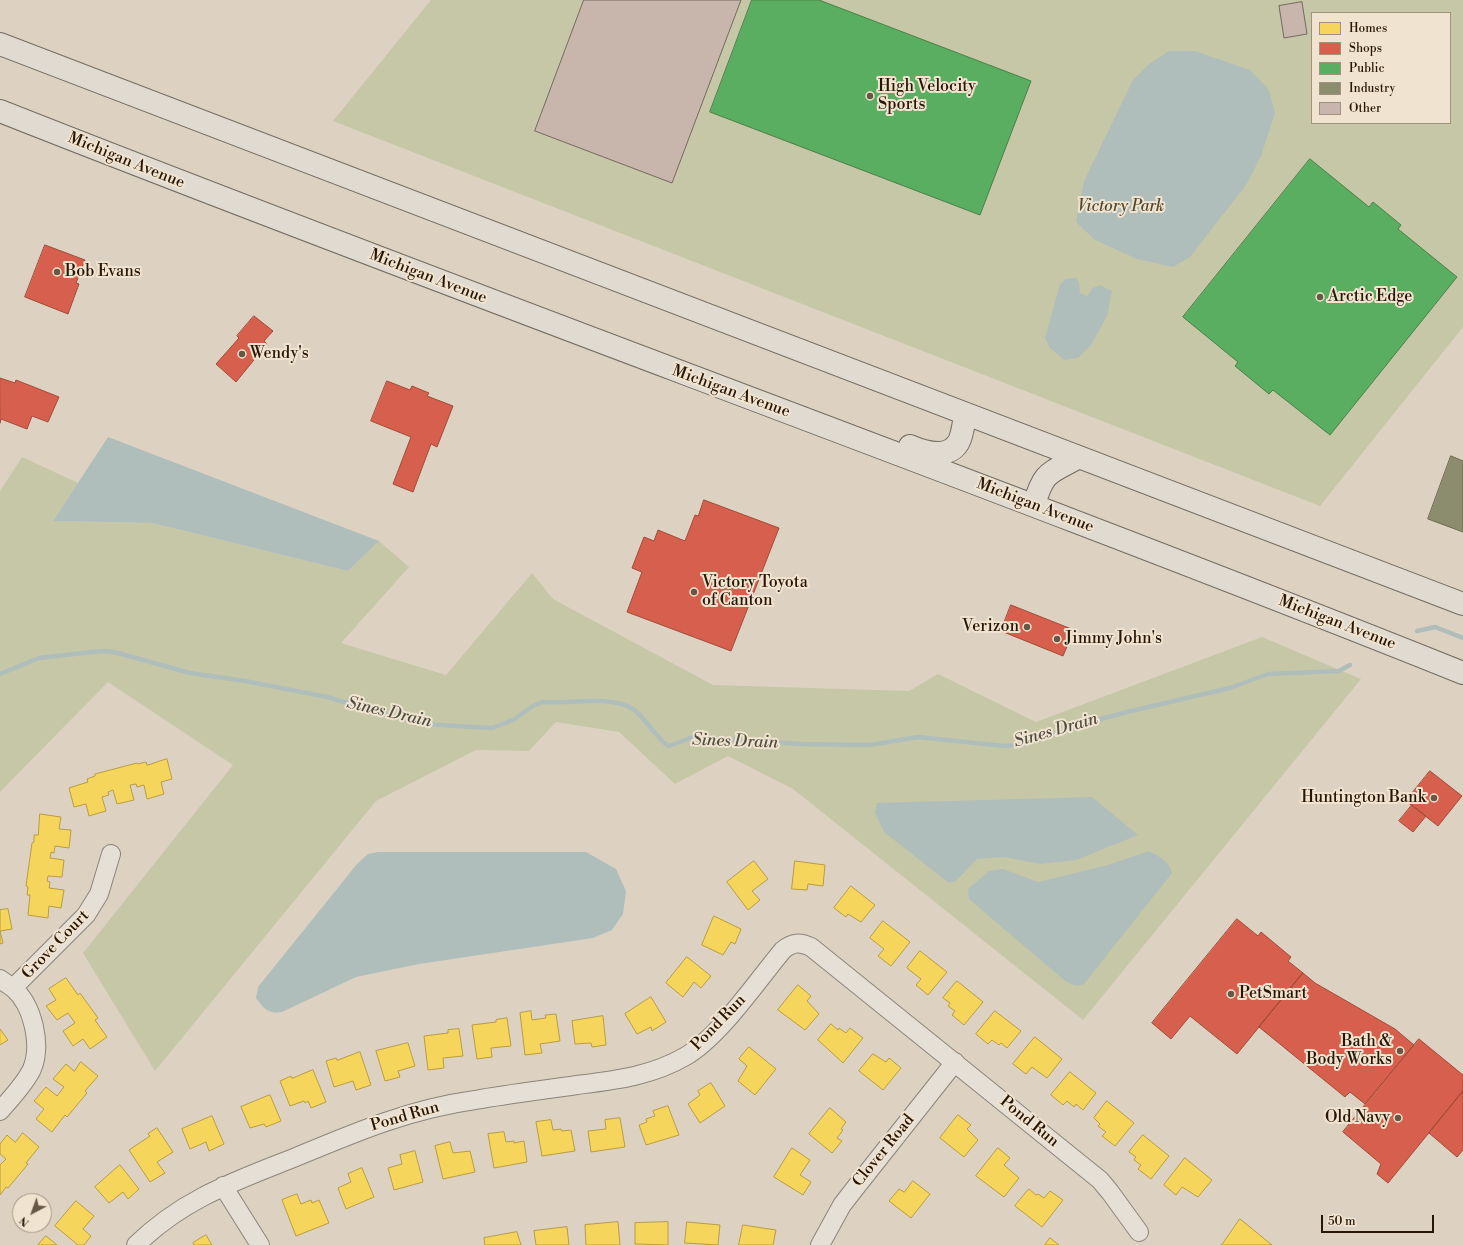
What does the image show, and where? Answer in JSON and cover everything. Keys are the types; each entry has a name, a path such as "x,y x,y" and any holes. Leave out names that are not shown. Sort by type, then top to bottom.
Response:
{"main road":[{"path":"0,44 1463,604"},
{"name":"Michigan Avenue","path":"0,111 249,209 1034,505 1463,673"},
{"path":"764,404 780,396 917,449 942,454 955,447 960,439 965,414"},
{"path":"1034,505 1041,482 1049,473 1079,456"}],"street":[{"name":"Grove Court","path":"7,984 86,915 99,894 111,854"},
{"name":"Pond Run","path":"136,1245 174,1213 204,1194 369,1127 410,1113 473,1100 630,1078 665,1067 688,1054 709,1038 783,950 794,943 802,943 811,946 1100,1180 1139,1232"},
{"path":"0,1111 27,1077 35,1059 36,1049 36,1036 33,1023 23,1002 7,984"},
{"name":"Clover Road","path":"820,1245 842,1205 955,1062"},
{"path":"223,1186 260,1245"}],"green space":[{"name":"Victory Park","path":"431,0 1463,0 1463,327 1320,506 333,121"},
{"path":"22,457 78,483 53,521 152,523 348,571 379,541 409,567 341,643 446,675 532,573 553,599 713,685 909,691 938,674 1036,722 1262,637 1361,679 1083,1020 793,789 728,756 675,784 619,732 556,722 529,751 476,750 376,801 155,1071 83,953 233,765 108,682 0,792 0,491"}],"shaded area":[{"path":"1169,51 1195,51 1250,70 1269,90 1275,113 1261,156 1246,185 1190,257 1173,267 1137,259 1095,240 1076,222 1084,181 1133,80 1149,64"},
{"path":"1076,278 1079,283 1080,293 1087,296 1093,288 1100,285 1112,291 1107,316 1091,345 1078,358 1064,360 1050,348 1045,338 1060,284 1066,279"},
{"path":"108,437 379,541 348,571 152,523 53,521"},
{"path":"1092,797 1138,835 1076,860 1040,864 1004,857 977,859 956,881 949,883 884,832 875,813 877,803"},
{"path":"1149,851 1166,862 1172,873 1084,984 1081,985 1074,985 1064,980 969,899 968,889 989,871 1003,869 1038,882 1108,865"},
{"path":"378,852 586,852 616,869 626,891 623,914 612,930 593,938 419,964 356,977 282,1012 267,1010 256,998 258,987 357,864 368,854"}],"building: Homes":[{"path":"167,759 172,779 161,782 164,794 147,799 144,785 137,787 136,784 130,785 134,800 117,804 113,790 108,792 109,795 102,797 106,811 89,816 86,804 74,807 69,788 88,782 87,779 95,776 95,774 137,763 146,762 147,765"},
{"path":"40,814 61,817 59,829 71,830 69,848 55,846 54,853 51,852 50,858 64,860 62,877 48,876 47,881 50,882 49,888 64,890 61,908 49,906 48,918 28,915 30,895 27,895 28,887 26,886 32,843 34,842 34,835 38,835"},
{"path":"754,861 768,879 752,891 760,900 748,910 727,882"},
{"path":"795,861 825,865 823,886 808,884 807,890 792,889"},
{"path":"851,886 875,905 861,922 848,914 846,917 834,908"},
{"path":"8,909 12,929 0,931 0,910"},
{"path":"714,916 741,929 735,944 731,942 723,955 702,945"},
{"path":"883,921 910,942 891,966 878,956 884,949 870,938"},
{"path":"0,931 3,943 0,944"},
{"path":"920,951 947,972 928,995 916,985 921,979 907,968"},
{"path":"687,957 711,976 701,988 694,982 683,997 666,983"},
{"path":"66,978 78,995 80,993 98,1018 95,1020 107,1037 90,1049 83,1039 73,1046 63,1031 75,1023 68,1013 57,1020 46,1006 56,1000 49,989"},
{"path":"957,981 983,1002 964,1025 952,1015 955,1011 948,1006 950,1003 943,998"},
{"path":"798,985 811,996 807,1001 819,1014 805,1030 778,1010"},
{"path":"651,997 666,1022 652,1031 651,1027 637,1034 625,1014"},
{"path":"531,1011 532,1020 546,1018 545,1015 556,1014 560,1041 540,1044 542,1053 525,1055 520,1013"},
{"path":"995,1011 1021,1031 1007,1048 1001,1043 999,1045 992,1040 988,1044 976,1034"},
{"path":"603,1016 606,1045 592,1047 591,1043 575,1044 572,1021"},
{"path":"507,1018 511,1046 491,1048 492,1057 477,1059 472,1025 496,1022 496,1020"},
{"path":"831,1024 838,1030 839,1028 846,1033 850,1028 863,1038 843,1063 818,1040"},
{"path":"0,1029 8,1040 0,1045"},
{"path":"459,1029 463,1056 443,1058 444,1068 428,1070 424,1036 448,1033 448,1030"},
{"path":"1035,1037 1062,1059 1047,1078 1032,1067 1026,1074 1013,1064"},
{"path":"408,1043 415,1066 398,1071 400,1077 385,1081 376,1051"},
{"path":"749,1047 776,1069 755,1095 738,1081 747,1066 739,1059"},
{"path":"360,1052 371,1085 356,1090 353,1081 334,1087 326,1061 336,1058 337,1060"},
{"path":"873,1054 886,1062 889,1058 901,1068 883,1090 859,1071"},
{"path":"81,1062 98,1076 85,1091 87,1093 67,1117 65,1115 52,1132 36,1119 44,1109 34,1101 46,1087 57,1096 64,1087 53,1079 66,1064 74,1071"},
{"path":"313,1070 326,1102 311,1108 308,1101 290,1106 280,1081 291,1076 292,1078"},
{"path":"1070,1072 1096,1093 1083,1110 1076,1104 1074,1107 1067,1101 1063,1105 1051,1095"},
{"path":"711,1083 725,1106 700,1123 688,1104 700,1095 698,1091"},
{"path":"270,1095 281,1121 266,1127 264,1124 250,1128 241,1107"},
{"path":"1107,1101 1134,1123 1115,1146 1102,1136 1106,1132 1098,1126 1100,1124 1094,1118"},
{"path":"668,1106 679,1135 646,1145 639,1125 647,1122 646,1119 655,1116 653,1111"},
{"path":"830,1108 846,1122 841,1129 843,1130 837,1138 842,1141 832,1153 809,1134"},
{"path":"958,1115 971,1125 967,1129 978,1140 964,1157 940,1138"},
{"path":"212,1116 224,1144 209,1151 206,1142 190,1149 182,1129"},
{"path":"620,1118 625,1147 591,1152 588,1131 606,1129 605,1120"},
{"path":"551,1120 553,1130 571,1130 575,1151 542,1156 536,1122"},
{"path":"157,1128 173,1152 157,1162 165,1173 150,1182 129,1150 150,1136 148,1134"},
{"path":"504,1132 506,1142 514,1141 514,1143 524,1141 527,1162 494,1168 488,1134"},
{"path":"23,1133 39,1147 26,1163 28,1164 8,1188 6,1187 0,1195 0,1165 6,1159 0,1154 0,1144 7,1135 15,1142"},
{"path":"1143,1135 1169,1156 1151,1179 1138,1169 1141,1165 1134,1160 1136,1157 1129,1152"},
{"path":"450,1142 453,1153 470,1151 475,1172 443,1179 435,1146"},
{"path":"792,1148 810,1160 800,1175 811,1182 803,1195 774,1177"},
{"path":"998,1148 1010,1158 1004,1165 1019,1178 1004,1197 976,1176"},
{"path":"415,1151 423,1182 394,1190 388,1168 402,1164 400,1155"},
{"path":"1185,1158 1212,1180 1198,1197 1182,1187 1176,1195 1164,1185"},
{"path":"120,1165 139,1189 128,1199 123,1192 109,1203 95,1187"},
{"path":"362,1168 374,1197 346,1209 338,1188 351,1182 348,1174"},
{"path":"913,1181 930,1194 911,1218 889,1201 899,1189 904,1192"},
{"path":"1029,1189 1036,1195 1038,1194 1044,1198 1050,1191 1063,1200 1042,1227 1015,1206"},
{"path":"297,1194 301,1204 311,1200 312,1203 319,1200 329,1223 296,1236 282,1200"},
{"path":"76,1201 94,1216 83,1229 91,1236 84,1245 78,1245 55,1226"},
{"path":"1240,1219 1272,1245 1222,1245"},
{"path":"618,1222 620,1245 586,1245 585,1225"},
{"path":"668,1222 668,1245 635,1244 635,1223"},
{"path":"687,1222 720,1225 718,1245 685,1243"},
{"path":"743,1225 776,1230 773,1245 739,1245"},
{"path":"567,1227 569,1245 536,1245 534,1231"},
{"path":"517,1232 521,1245 485,1245 484,1238"},
{"path":"206,1235 212,1245 194,1245 193,1243"},
{"path":"46,1236 57,1245 38,1245"},
{"path":"1050,1238 1059,1245 1045,1245"}],"building: Shops":[{"name":"Bob Evans","path":"45,245 85,260 76,283 79,284 68,314 25,297"},
{"name":"Wendy's","path":"254,316 273,331 264,341 267,344 236,382 216,364 239,338 237,336"},
{"path":"0,378 15,383 16,380 59,397 48,422 32,416 27,429 1,419 0,423"},
{"path":"387,381 410,390 412,386 429,393 427,396 453,406 437,447 431,444 413,492 393,484 411,437 371,421"},
{"name":"Victory Toyota of Canton","path":"704,500 779,528 731,651 627,612 642,572 632,568 644,537 654,541 658,530 685,541 695,515 698,516"},
{"path":"1011,605 1074,630 1063,656 1001,631"},
{"name":"Huntington Bank","path":"1430,771 1462,796 1438,826 1406,801"},
{"path":"1412,805 1426,816 1413,832 1399,821"},
{"name":"PetSmart","path":"1237,919 1258,936 1261,932 1291,957 1288,961 1303,973 1237,1054 1190,1016 1171,1039 1152,1023"},
{"path":"1303,973 1315,983 1395,1029 1414,1045 1365,1104 1350,1092 1345,1097 1259,1027"},
{"name":"Old Navy","path":"1419,1039 1463,1075 1463,1091 1388,1183 1377,1174 1381,1164 1343,1132"},
{"path":"1463,1091 1463,1150 1457,1157 1429,1133"}],"building: Public":[{"name":"High Velocity Sports","path":"752,0 819,0 1031,81 980,215 710,112"},
{"name":"Arctic Edge","path":"1310,159 1369,207 1373,202 1401,225 1398,229 1457,277 1330,435 1273,390 1269,394 1235,366 1238,362 1183,317"}],"building: Industry":[{"path":"1451,456 1463,461 1463,532 1428,519"}],"building: Other":[{"path":"584,0 741,0 672,183 535,131"},
{"path":"1302,2 1307,34 1284,38 1279,6"}],"waterway":[{"name":"Sines Drain","path":"1417,631 1435,627 1463,638"},
{"name":"Sines Drain","path":"0,674 39,658 101,651 114,652 190,673 245,681 327,697 421,724 492,728 513,720 533,706 542,702 602,701 613,702 633,709 642,717 661,740 669,746 693,737 800,744 870,745 918,737 1004,746 1017,745 1039,740 1072,727 1127,712 1230,688 1268,674 1339,671 1350,665"}],"place":[{"name":"High Velocity Sports","path":"870,96"},
{"name":"Bob Evans","path":"57,272"},
{"name":"Arctic Edge","path":"1320,297"},
{"name":"Wendy's","path":"242,354"},
{"name":"Victory Toyota of Canton","path":"694,592"},
{"name":"Verizon","path":"1027,627"},
{"name":"Jimmy John's","path":"1057,639"},
{"name":"Huntington Bank","path":"1434,798"},
{"name":"PetSmart","path":"1231,994"},
{"name":"Bath & Body Works","path":"1400,1051"},
{"name":"Old Navy","path":"1398,1118"}]}
